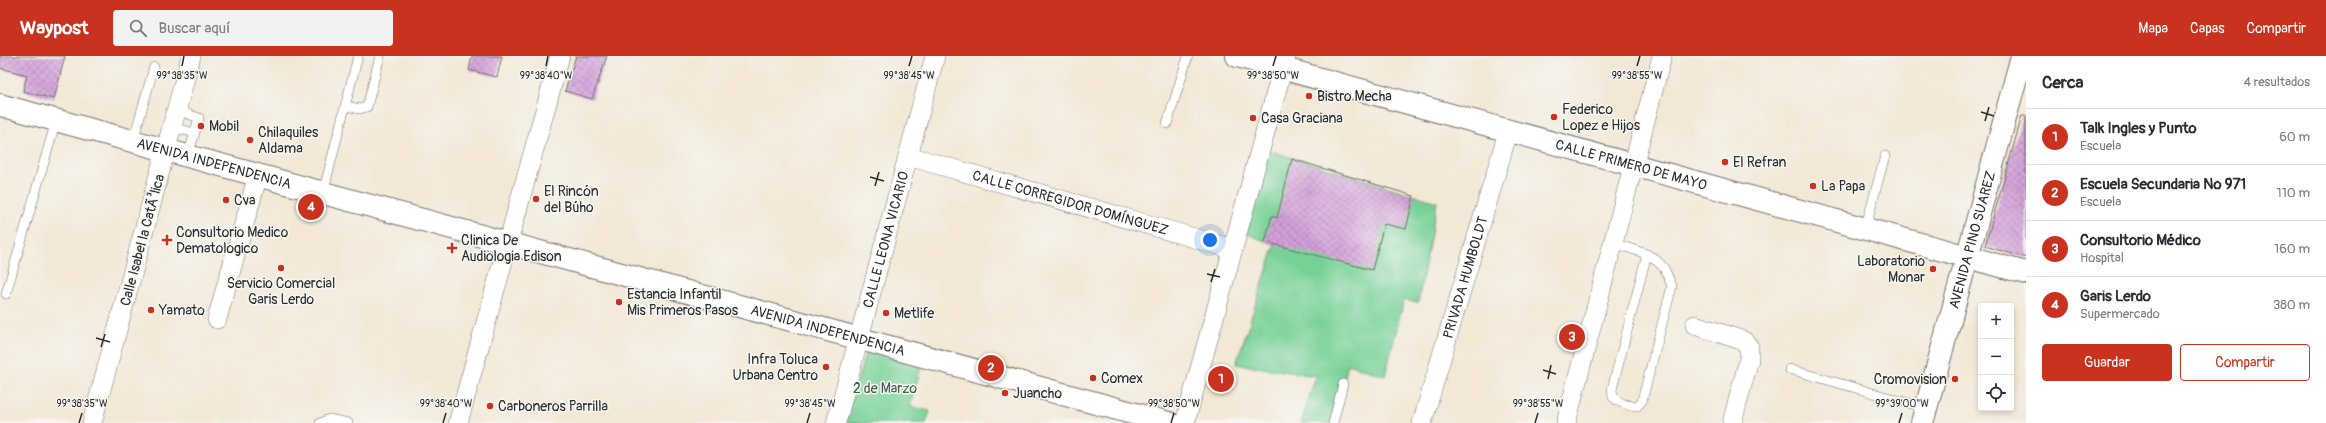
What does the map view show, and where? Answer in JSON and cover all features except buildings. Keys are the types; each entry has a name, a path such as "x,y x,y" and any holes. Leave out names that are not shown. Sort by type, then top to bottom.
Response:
{"main road":[{"name":"CALLE PRIMERO DE MAYO","path":"1237,56 1284,62 1508,132 2026,273"},
{"name":"AVENIDA PINO SUAREZ","path":"1924,416 2022,56"},
{"name":"AVENIDA INDEPENDENCIA","path":"0,104 188,156 256,183 323,193 1170,423"}],"street":[{"name":"Calle Isabel la CatÃ³lica","path":"92,423 191,56"},
{"path":"458,423 507,242 560,56"},
{"name":"CALLE LEONA VICARIO","path":"836,423 935,56"},
{"path":"1566,423 1662,56"},
{"path":"1186,423 1284,62"},
{"name":"PRIVADA HUMBOLDT","path":"1422,423 1508,132"},
{"name":"CALLE CORREGIDOR DOMÍNGUEZ","path":"908,156 1233,249"},
{"path":"217,319 256,183"},
{"path":"1695,325 1744,341 1749,347 1749,359 1732,423"}],"lane":[{"path":"323,193 358,56"},
{"path":"346,106 360,109 367,107 380,56"},
{"path":"1167,124 1188,56"},
{"path":"134,141 154,67"},
{"path":"175,118 194,133"},
{"path":"175,118 198,118 188,156"},
{"path":"6,294 57,120"},
{"path":"1865,229 1885,156"},
{"path":"1613,243 1647,254 1664,268 1672,286 1642,401 1637,406 1632,406 1618,402 1612,393 1647,254"},
{"path":"1789,369 1924,416"},
{"path":"1333,423 1343,384"},
{"path":"320,423 329,419 348,423"}],"green space":[{"path":"1261,148 1437,202 1418,303 1404,300 1385,376 1348,364 1334,423 1301,423 1316,376 1236,364 1275,245 1238,230"},
{"name":"2 de Marzo","path":"866,351 921,367 910,406 930,411 926,423 845,423"}],"place":[{"name":"Bistro Mecha","path":"1309,96"},
{"name":"Federico Lopez e Hijos","path":"1554,117"},
{"name":"Casa Graciana","path":"1253,118"},
{"name":"Mobil","path":"201,126"},
{"name":"Chilaquiles Aldama","path":"250,140"},
{"name":"El Refran","path":"1725,162"},
{"name":"La Papa","path":"1813,186"},
{"name":"El Rincón del Búho","path":"536,199"},
{"name":"Cva","path":"226,200"},
{"name":"Garis Lerdo","path":"311,207"},
{"name":"Consultorio Medico Dematologico","path":"167,240"},
{"name":"Clinica De Audiologia Edison","path":"452,248"},
{"name":"Servicio Comercial Garis Lerdo","path":"281,268"},
{"name":"Laboratorio Monar","path":"1933,269"},
{"name":"Estancia Infantil Mis Primeros Pasos","path":"619,302"},
{"name":"Yamato","path":"151,310"},
{"name":"Metlife","path":"886,313"},
{"name":"Consultorio Médico","path":"1572,337"},
{"name":"Infra Toluca Urbana Centro","path":"826,367"},
{"name":"Escuela Secundaria No 971","path":"991,368"},
{"name":"Comex","path":"1093,378"},
{"name":"Talk Ingles y Punto","path":"1221,379"},
{"name":"Cromovision","path":"1955,379"},
{"name":"Juancho","path":"1005,393"},
{"name":"Carboneros Parrilla","path":"490,406"}]}
